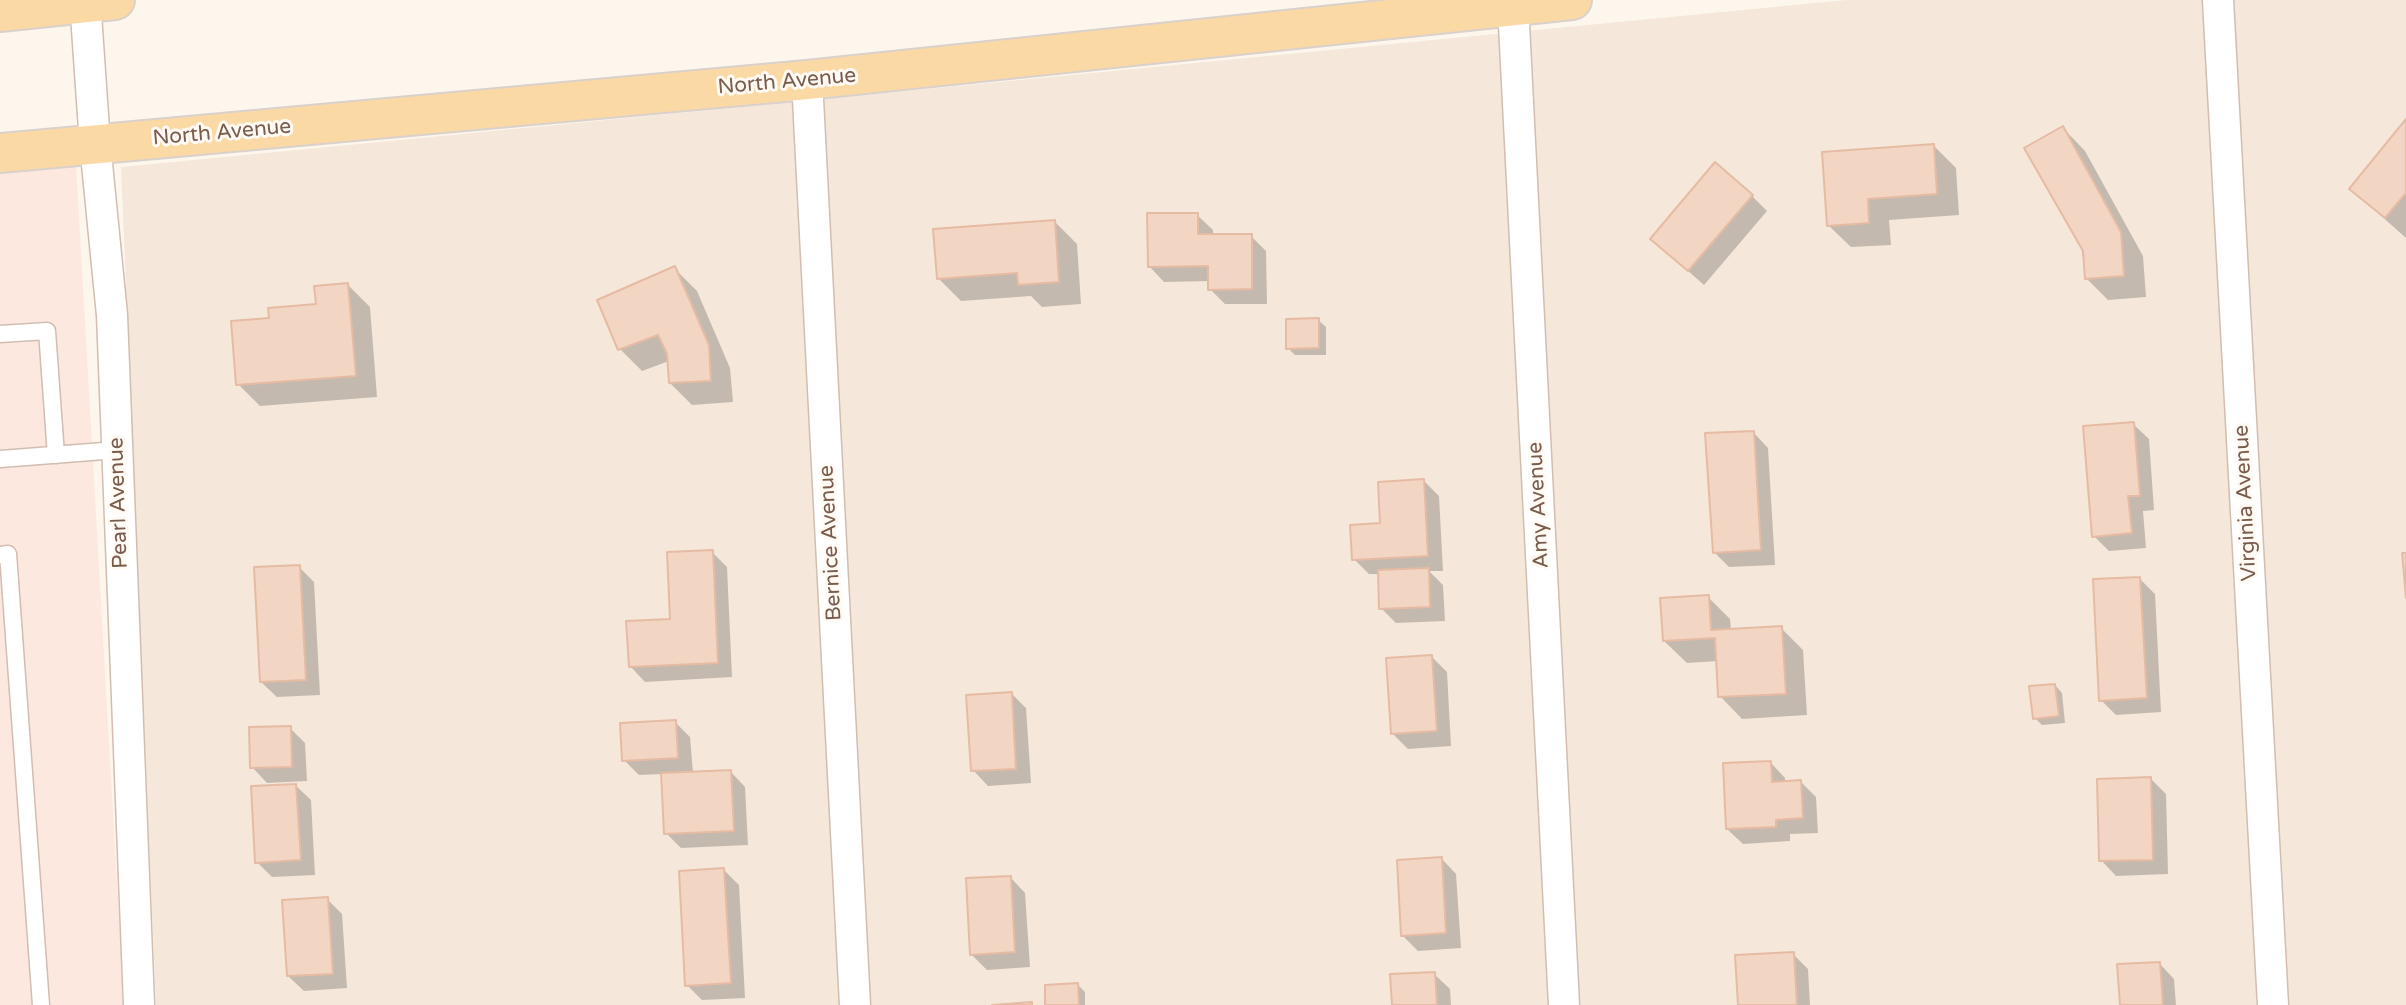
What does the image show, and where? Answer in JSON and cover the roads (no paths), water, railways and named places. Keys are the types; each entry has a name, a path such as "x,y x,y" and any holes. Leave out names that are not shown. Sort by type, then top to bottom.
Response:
{"main road":[{"name":"North Avenue","path":"0,153 807,80 1572,0"},
{"path":"0,12 95,1"}],"street":[{"name":"Virginia Avenue","path":"2218,0 2273,1005"},
{"name":"Pearl Avenue","path":"95,1 94,144 112,315 139,1005"},
{"name":"Amy Avenue","path":"1513,5 1564,1005"},
{"name":"Bernice Avenue","path":"807,80 855,1005"}],"lane":[{"path":"0,334 47,331 55,455"},
{"path":"0,459 117,450"},
{"path":"0,555 8,554 41,1005"}]}
